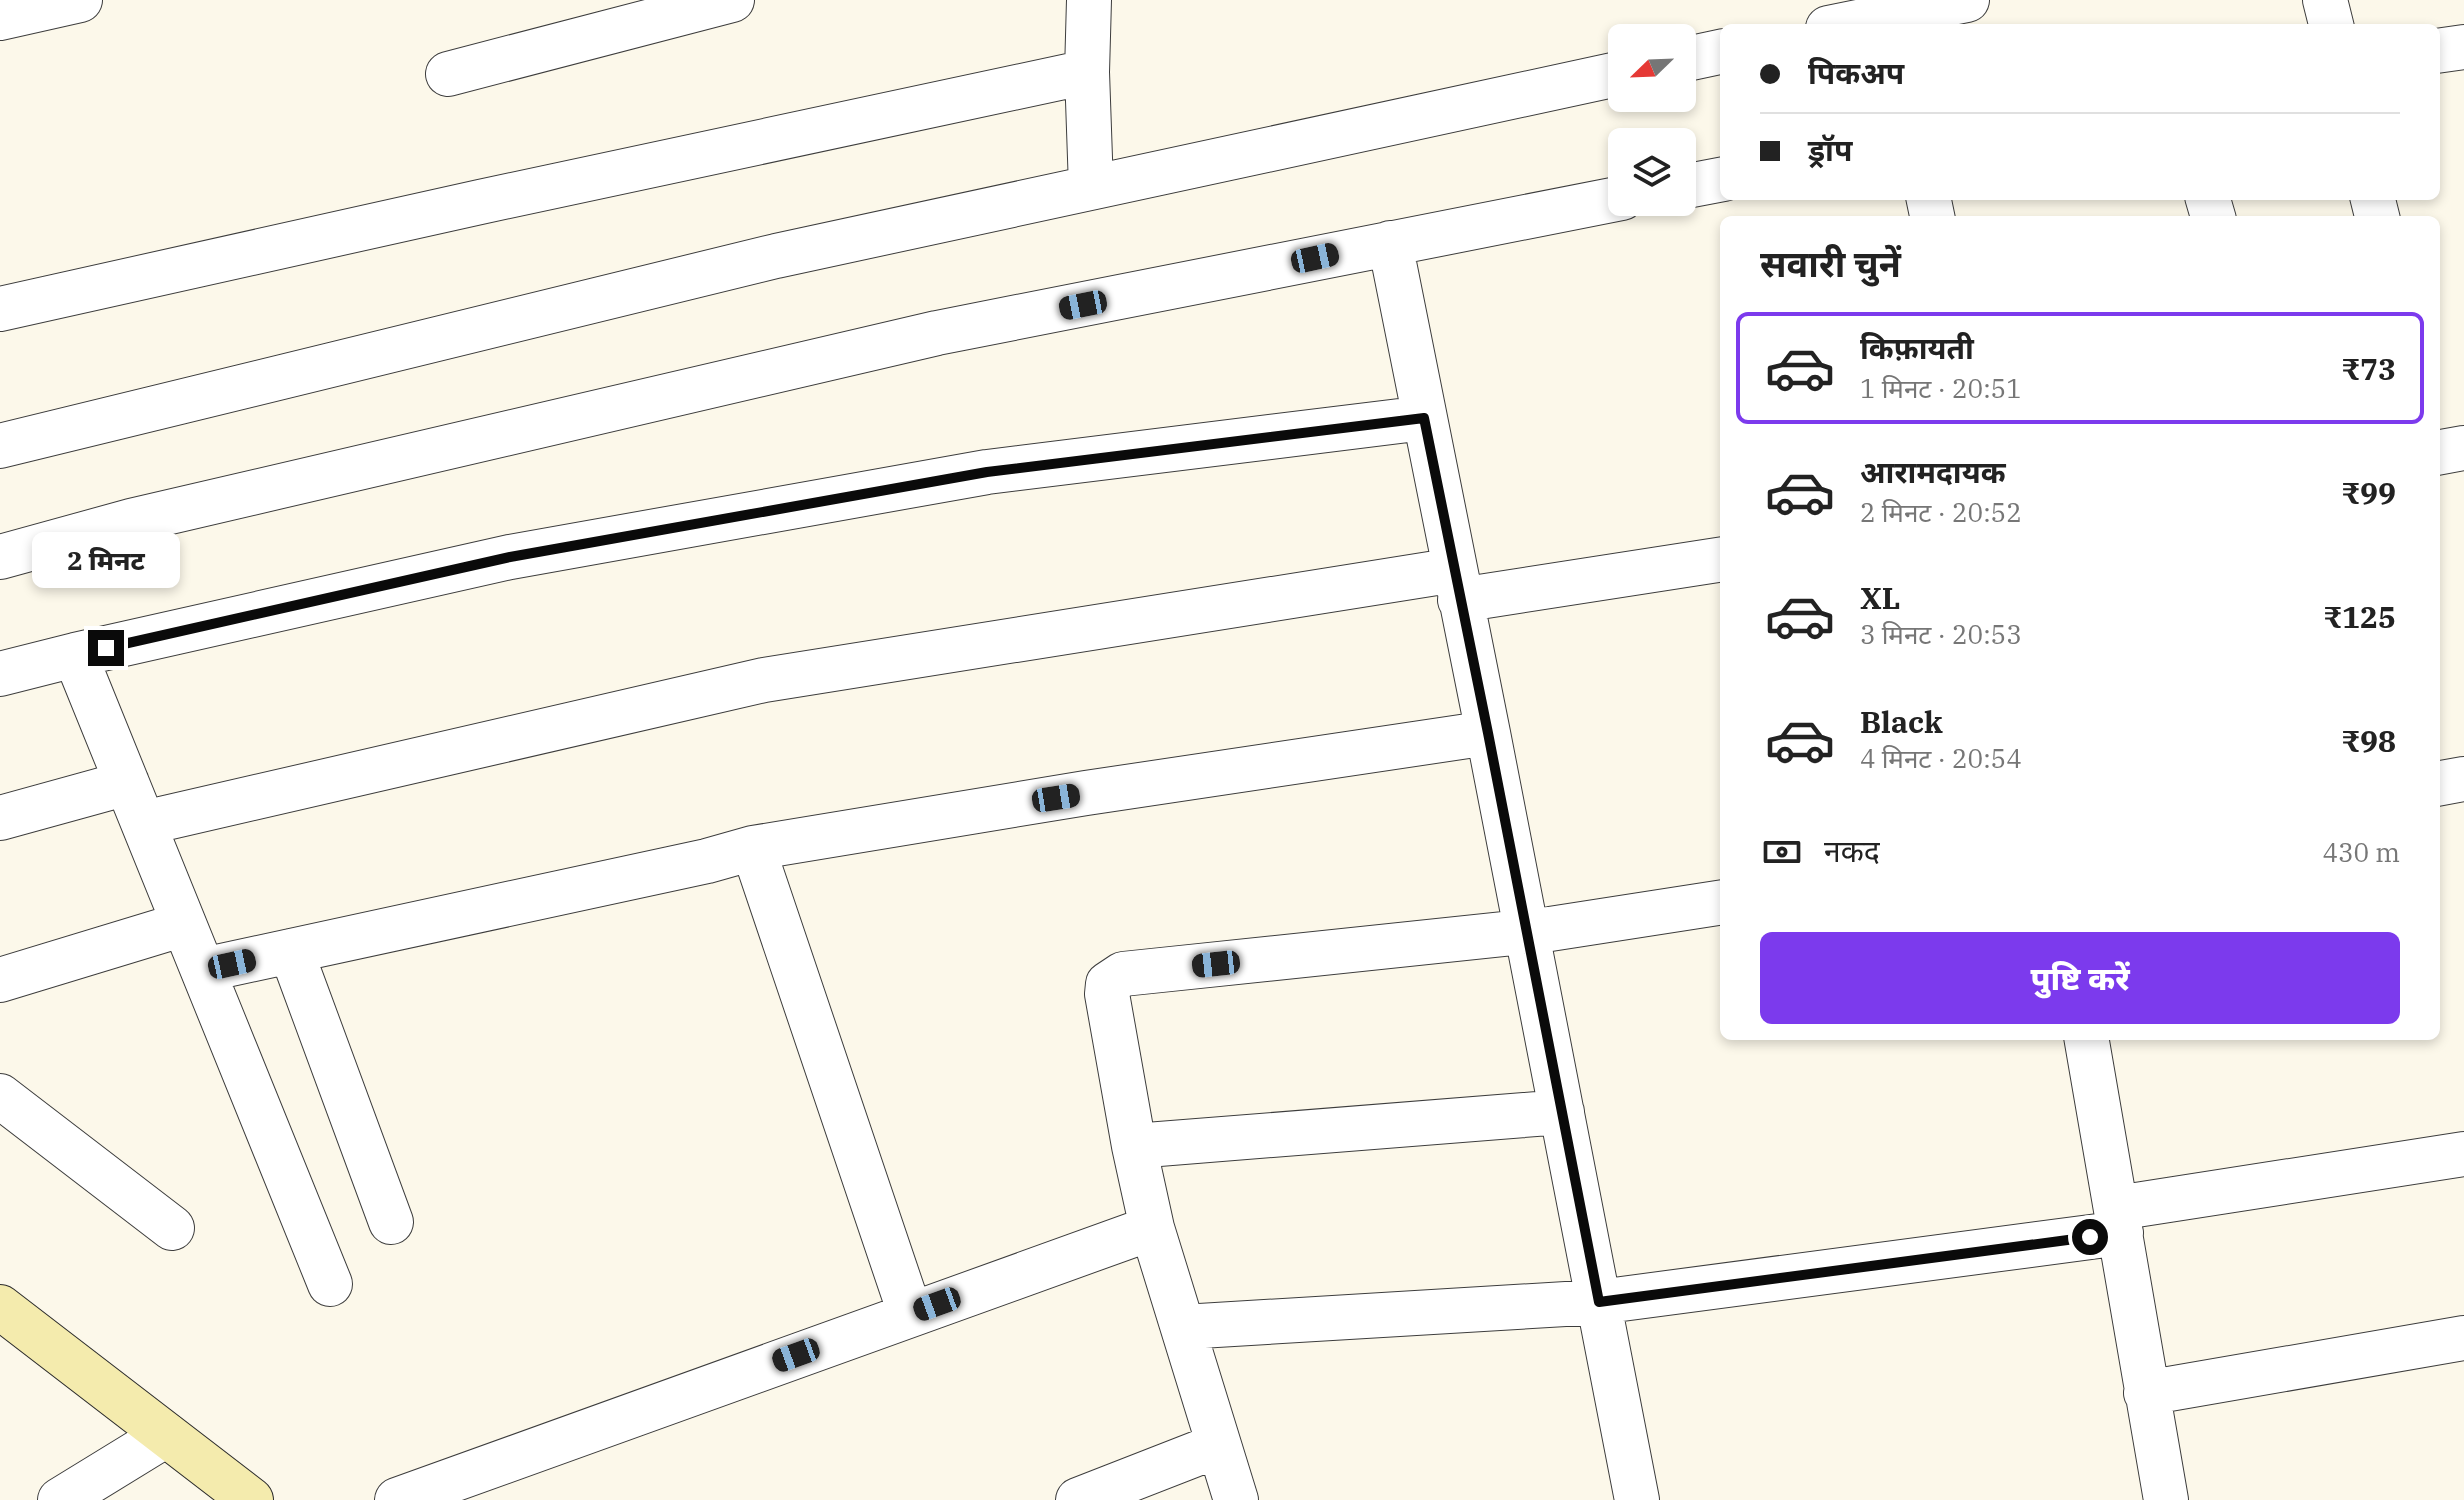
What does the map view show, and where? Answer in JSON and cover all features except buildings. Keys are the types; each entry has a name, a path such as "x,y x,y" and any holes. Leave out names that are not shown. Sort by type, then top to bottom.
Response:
{"street":[{"path":"0,18 80,0"},
{"path":"448,74 732,0"},
{"path":"1089,0 1087,72 1091,187"},
{"path":"1847,24 1967,0"},
{"path":"2325,0 2331,24"},
{"path":"2440,50 2464,47"},
{"path":"1696,57 1720,52"},
{"path":"0,309 1087,72"},
{"path":"0,446 776,256 1608,76"},
{"path":"1696,184 1720,180"},
{"path":"0,557 131,521 922,337 1608,201"},
{"path":"1390,243 1637,1500"},
{"path":"0,674 510,557 987,472 1424,418"},
{"path":"2440,451 2464,448"},
{"path":"144,823 764,680 1458,585 1720,559"},
{"path":"75,655 330,1284"},
{"path":"203,970 707,861 753,848 1086,793 1488,733"},
{"path":"2440,783 2464,779"},
{"path":"0,818 127,783"},
{"path":"753,848 910,1313"},
{"path":"1236,1500 1152,1228 1134,1146 1107,994 1108,984 1116,977 1138,972 1526,931 1720,903"},
{"path":"0,980 184,924"},
{"path":"291,951 391,1222"},
{"path":"2087,1040 2166,1500"},
{"path":"0,1096 172,1228"},
{"path":"1134,1146 1562,1112"},
{"path":"1183,1327 1599,1302 2119,1220 2464,1154"},
{"path":"397,1500 1152,1228"},
{"path":"0,1307 251,1500"},
{"path":"2146,1393 2464,1338"},
{"path":"60,1500 166,1435"},
{"path":"1078,1500 1219,1445"}],"route":[{"path":"106,648 510,557 987,472 1424,418 1599,1302 2090,1237"}]}
